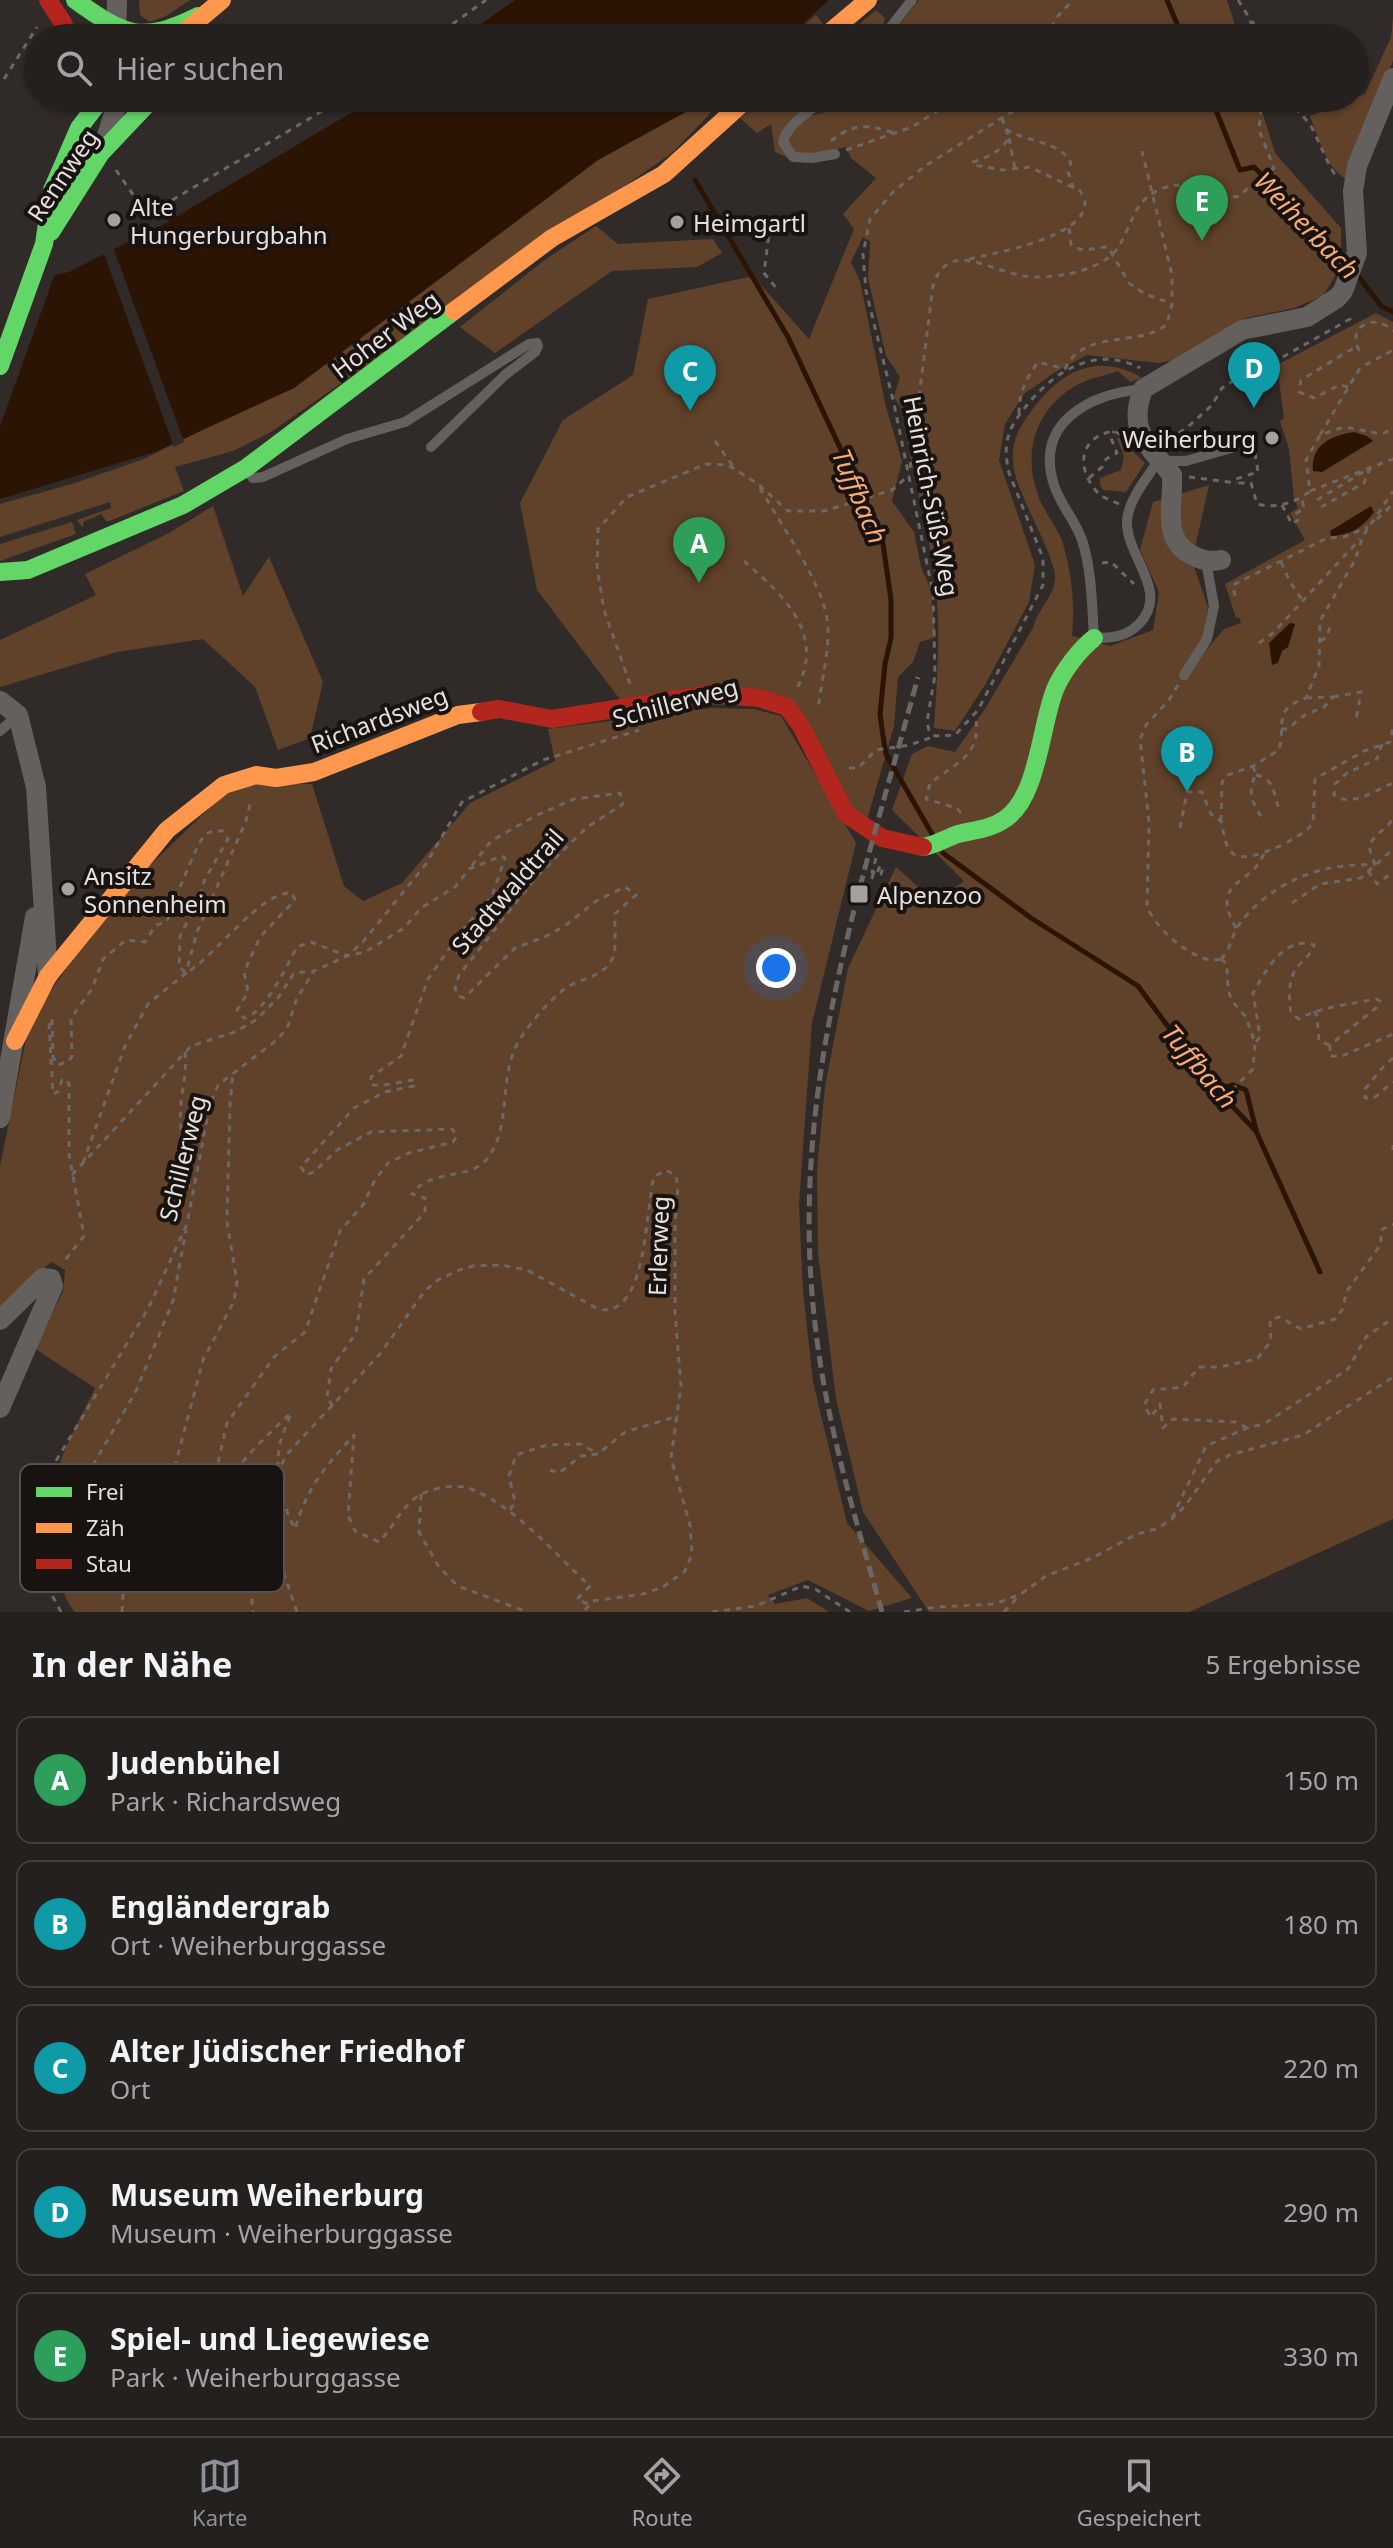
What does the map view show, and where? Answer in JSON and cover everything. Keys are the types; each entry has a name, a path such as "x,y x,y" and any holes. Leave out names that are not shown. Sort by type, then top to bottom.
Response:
{"street":[{"path":"75,0 104,24"},
{"path":"116,24 117,0"},
{"path":"181,24 222,0"},
{"path":"217,24 236,0"},
{"path":"840,24 868,0"},
{"path":"192,24 206,11"},
{"path":"1214,560 1184,551 1179,545 1170,517 1165,468 1142,438 1136,417 1148,386 1242,330 1307,317 1343,291 1356,259 1353,191 1365,143 1393,78"},
{"path":"79,128 81,112"},
{"name":"Rennweg","path":"0,366 44,244 52,190 79,128 91,112"},
{"path":"106,160 116,112"},
{"name":"Rennweg","path":"44,244 142,112"},
{"name":"Hoher Weg","path":"0,589 28,570 183,505 246,468 552,238 664,174 733,112"},
{"name":"Hoher Weg","path":"0,572 28,570"},
{"path":"787,707 809,724 846,814 882,838 925,847 955,835 991,827 1008,818 1019,805 1041,752 1056,688 1084,646 1094,638"},
{"name":"Richardsweg","path":"15,1041 48,976 167,830 224,785 256,775 276,778 314,772 458,715 499,709 552,719 710,694 759,698 787,707"},
{"path":"0,701 18,715 36,787 48,976"},
{"path":"0,1118 40,882"},
{"path":"0,1320 43,1278 51,1279 53,1286 0,1408"}],"lane":[{"path":"893,24 912,0"},
{"path":"808,112 784,135 783,142 793,157 830,155"},
{"path":"246,468 253,478 263,477 347,439 405,422 529,344 537,343 535,352 505,375 431,447"},
{"path":"1148,386 1101,398 1078,408 1062,423 1052,445 1050,466 1053,484 1078,530 1086,563 1094,638 1126,634 1143,620 1149,609 1150,586 1129,537 1129,509 1165,468 1252,442"},
{"path":"1184,675 1207,639 1214,606 1214,560"},
{"path":"0,731 18,715"}],"path":[{"path":"453,24 486,0"},
{"path":"1053,24 1073,0"},
{"path":"1238,0 1253,24"},
{"path":"39,24 59,18"},
{"path":"1250,19 1251,24"},
{"path":"4,79 24,48"},
{"path":"106,160 147,215 320,112"},
{"path":"895,133 868,124 844,131 830,141 830,155 895,133 912,127 936,112"},
{"name":"Heinrich-Süß-Weg","path":"935,736 927,722 935,675 933,593 910,474 866,291 863,254 870,219 893,192 925,166 1012,112"},
{"path":"965,260 1016,275 1048,278 1086,270 1112,254 1139,204 1153,194 1173,185 1237,197 1274,168 1259,130 1261,112"},
{"path":"1298,112 1310,124 1322,154 1338,179 1353,191"},
{"path":"1002,118 1015,169"},
{"path":"1006,129 1016,136 1045,144 1067,155 1071,163 1068,172 1074,189"},
{"path":"638,706 604,610 597,567 598,529 627,497 706,464 728,465 735,469 758,484 788,511 824,511 892,490 910,474 916,409 933,286 938,271 951,261 1009,252 1069,228 1081,218 1085,202 1080,191 1030,167 1003,170 973,165 973,162 1003,148 1009,138"},
{"path":"1065,369 1071,355 1082,349 1161,329 1169,319 1172,275 1142,151"},
{"path":"752,222 769,234 764,273 777,289"},
{"path":"1069,228 1071,245 1088,250 1105,246 1129,283 1145,294 1172,304"},
{"path":"1350,319 1272,363 1250,370 1222,388 1212,405 1166,441 1165,468 1237,483 1251,483 1257,504 1262,506 1295,501 1310,491 1393,459"},
{"path":"1348,387 1340,385 1314,398 1299,392 1301,380 1352,349 1359,350 1354,341 1355,333 1363,326 1374,321 1383,322 1393,331"},
{"path":"1310,491 1306,460 1348,387 1360,368 1393,350"},
{"path":"876,750 910,745 935,736 955,735 975,715 1043,585 1043,558 1006,458 1009,433 1019,415 1044,386 1065,369 1093,361 1118,361 1142,368 1148,386"},
{"path":"1019,415 1019,397 1038,362 1065,369"},
{"path":"1320,435 1344,427 1382,434 1393,429"},
{"path":"1089,479 1106,459 1117,453 1111,438 1114,431"},
{"path":"1129,509 1097,493 1089,479 1084,456 1087,443 1100,433 1114,431 1134,445 1142,438"},
{"path":"715,441 735,469"},
{"path":"1317,500 1363,475 1371,466"},
{"path":"1321,507 1364,483 1371,466"},
{"path":"1237,483 1236,479 1258,472 1260,468"},
{"path":"758,484 822,596 827,622 824,685 809,724"},
{"path":"1259,643 1273,633 1363,536 1393,491"},
{"path":"1282,505 1292,524 1298,520 1295,514 1304,509 1302,498"},
{"path":"1235,596 1233,585 1327,538 1358,533 1393,504"},
{"path":"1306,698 1319,666 1320,621 1355,560 1363,536"},
{"path":"744,561 777,590 805,635 808,657 801,681 787,707"},
{"path":"1086,563 1111,562 1140,587"},
{"path":"1281,562 1303,601"},
{"path":"1320,641 1326,638 1332,622"},
{"path":"1184,675 1169,700 1146,725 1140,739 1149,822 1147,906 1157,924 1194,955 1206,961 1221,959 1228,953 1236,928 1269,892 1316,870 1358,864 1375,865"},
{"path":"1356,720 1361,692 1306,698 1285,710 1279,750 1253,766 1225,776 1221,821 1228,848 1236,856 1248,858 1265,852 1310,829 1315,779 1364,751 1390,742 1393,727"},
{"path":"1281,729 1287,729 1305,715 1324,707 1333,697"},
{"path":"940,843 943,830 955,823 961,814 957,808 926,799 930,783 957,765 970,751 978,733 975,715"},
{"name":"Schillerweg","path":"54,1464 149,1307 187,1224 210,1104 218,1085 278,1039 288,1026 297,998 314,971 347,956 362,943 426,864 462,802 543,760 648,727"},
{"path":"1382,744 1377,759 1347,773 1335,784 1334,795 1340,800 1349,800 1393,783"},
{"path":"1253,766 1256,775 1251,784 1251,794 1263,819"},
{"path":"1256,775 1270,781 1280,811"},
{"path":"1180,828 1187,792 1202,792 1211,814 1221,821"},
{"name":"Stadtwaldtrail","path":"333,1406 327,1398 331,1369 356,1333 364,1279 425,1212 425,1198 412,1194 420,1183 476,1168 486,1160 501,1133 505,1084 519,1038 566,987 600,973 612,957 615,914 636,895 625,887 596,901 547,936 515,948 464,998 458,996 455,988 459,975 537,876 586,828 623,804 620,793 574,799 535,816 491,841 469,869"},
{"path":"186,973 197,932 246,821 252,797"},
{"path":"1375,865 1369,847 1378,831 1393,818"},
{"path":"51,1279 84,1236 69,1154 69,1084 66,1079 62,1080 58,1092 53,1094 50,1015 53,1057 58,1065 63,1065 72,1056 71,1018 92,989 103,959 126,940 145,942 155,926 167,921 203,836 212,830 223,831 228,839 211,867 190,921 180,936 179,967 186,973"},
{"path":"1292,903 1320,884 1353,881 1393,849"},
{"path":"1236,928 1228,914 1227,895 1265,852"},
{"path":"83,1163 125,1046 148,1004 209,956 264,904 283,893 292,893 295,900 260,937 244,972 248,987 237,1010 240,1016 250,1017 260,1009 297,947 311,942 347,956 365,952 404,928 421,908 455,887 469,869 502,856 505,858 492,896 460,933 428,979 401,1056 371,1077 370,1084 376,1087 414,1080 414,1086 385,1092 354,1108 301,1167 306,1175 314,1172 337,1150 371,1132 442,1127 452,1129 457,1136 453,1142 409,1153 388,1163 375,1180 363,1205 340,1231 305,1332 274,1357 227,1423 218,1464"},
{"path":"872,879 873,874 881,874 883,867 880,866 877,873"},
{"path":"1368,871 1377,884 1393,872"},
{"path":"1255,1043 1260,1037 1253,993 1276,956 1302,943 1314,945 1294,971 1289,998 1291,1013 1299,1019 1314,1011 1376,999 1380,1001 1376,1008 1330,1045"},
{"path":"1221,959 1227,964 1226,981 1232,1001 1246,1017 1255,1043 1253,1069 1232,1090"},
{"path":"72,1175 191,1046 235,1032 256,1020 278,998 294,973 314,971"},
{"path":"1314,1011 1319,1041 1330,1045"},
{"path":"1330,1045 1330,1056 1342,1056 1393,1034"},
{"path":"185,1052 182,1144 185,1184 194,1188"},
{"path":"1393,1058 1365,1089 1365,1098 1374,1098 1393,1082"},
{"path":"176,1464 203,1360 234,1301 237,1282 227,1222 233,1072"},
{"name":"Erlerweg","path":"281,1464 308,1430 380,1354 424,1292 436,1281 459,1270 489,1265 527,1270 598,1309 607,1311 621,1306 634,1284 649,1219 654,1177 666,1170 672,1172 678,1181 675,1313 681,1386 671,1458 690,1525 692,1554 679,1577 663,1587 643,1594 600,1598 588,1604"},
{"path":"94,1464 136,1391 173,1301 187,1224"},
{"path":"1247,1428 1236,1422 1173,1419 1163,1428 1160,1404 1151,1417 1144,1405 1153,1390 1183,1387 1199,1367 1219,1367 1257,1359 1271,1341 1270,1320 1279,1317 1301,1329 1335,1319 1342,1310 1347,1291 1381,1244 1381,1230 1393,1224"},
{"path":"1171,1520 1206,1446 1264,1424 1348,1369 1366,1337 1393,1318"},
{"path":"1004,1612 1021,1594 1046,1576 1171,1520 1185,1506 1217,1461 1303,1435 1393,1377"},
{"path":"243,1464 256,1445 291,1413 279,1449 279,1464"},
{"path":"550,1470 559,1473 581,1456 598,1454 625,1432 678,1416"},
{"path":"284,1508 295,1529 304,1500 316,1479 354,1435 348,1515 355,1531 379,1542 392,1529 403,1507 421,1494 442,1487 469,1488 510,1512 590,1586 577,1599 588,1604 583,1612"},
{"path":"510,1512 515,1502 509,1476 516,1455 547,1445 581,1444 598,1454"},
{"path":"421,1494 419,1532 439,1567 458,1586 527,1612"},
{"name":"Erlerweg","path":"284,1570 297,1612"},
{"path":"712,1612 756,1606 802,1586 815,1589 850,1612"},
{"name":"Schillerweg","path":"52,1592 61,1612"},
{"path":"122,1612 123,1592"},
{"path":"248,1592 253,1612"},
{"path":"904,1612 995,1604 1021,1594"}],"shaded area":[{"path":"139,0 190,0 166,16 150,22 140,15"},
{"path":"515,0 829,0 802,24 481,24"},
{"path":"919,0 1227,0 1235,24 900,24"},
{"path":"876,10 885,18 883,24 860,24"},
{"path":"816,15 823,24 805,24"},
{"path":"1393,17 1393,61 1351,157 1346,179 1328,160 1310,116 1320,112 1369,112 1369,85 1391,37"},
{"path":"352,112 685,112 598,160 294,388 155,452 0,499 0,286 69,272 164,224"},
{"path":"685,112 712,112 672,153 271,432 233,451 175,467 184,491 107,522 101,514 83,522 82,527 77,520 111,508 110,502 0,537 0,504 144,459 294,388 598,160"},
{"path":"748,112 814,112 811,116 825,112 1262,112 1275,153 1341,228 1341,266 1323,296 1294,308 1246,318 1175,360 1158,363 1087,355 1024,394 1005,424 999,460 1035,565 1029,602 985,685 955,731 934,728 937,599 905,424 917,411 910,403 901,408 894,397 900,377 886,356 868,278 870,242 863,237 851,262 860,281 886,407 902,461 892,501 914,532 921,567 930,587 936,637 920,642 913,662 898,677 894,726 867,820 850,810 793,704 625,706 537,590 520,503 563,420 633,375 648,299 753,276 809,339 854,229 843,214 876,178 851,158 846,147 790,159 775,152 771,124 757,133 740,118"},
{"path":"596,226 618,244 713,239 722,253 697,267 612,271 495,353 460,327 546,259"},
{"path":"1376,313 1393,322 1393,1519 1189,1612 929,1612 863,1512 836,1399 818,1253 817,1169 825,1087 848,968 896,867 935,902 964,881 892,810 912,754 928,746 955,752 985,709 1033,628 1054,585 1055,573 1051,560 1015,472 1013,454 1016,439 1035,406 1070,374 1097,366 1111,366 1142,378 1130,382 1118,371 1083,382 1055,402 1037,430 1033,445 1033,478 1066,555 1072,590 1072,636 1110,646 1153,630 1159,592 1140,550 1153,502 1209,485 1192,561 1208,607 1201,656 1224,629 1241,623 1239,617 1236,618 1225,584 1305,540 1290,513 1298,508 1294,498 1289,449 1280,421 1284,418 1277,365"},
{"path":"1354,432 1373,441 1322,472 1313,471 1315,454 1324,443"},
{"path":"1119,438 1145,463 1126,492 1103,490 1100,485 1100,478 1121,470 1124,456"},
{"path":"213,506 243,596 269,557 323,682 310,738 278,750 255,687 203,639 117,652 0,687 0,640 96,595 85,574 169,533"},
{"path":"1371,506 1374,512 1361,526 1331,536 1330,531"},
{"path":"72,522 76,534 0,561 0,544"},
{"path":"1290,623 1295,624 1288,647 1282,651 1278,663 1272,665 1269,643"},
{"path":"712,708 753,709 781,716 856,843 812,1023 799,1204 803,1291 813,1382 847,1523 912,1598 869,1611 808,1580 768,1595 775,1604 807,1598 829,1612 75,1612 64,1592 284,1592 284,1464 60,1464 95,1388 34,1348 63,1292 65,1270 51,1262 0,1310 0,1166 30,1020 116,898 223,795 250,784 312,784 344,886 363,901 402,883 470,803 555,761 548,729"}],"pier":[{"path":"113,247 184,442 174,447 103,251"},
{"path":"56,271 0,426 2,282"}],"waterway":[{"name":"Weiherbach","path":"1167,0 1177,24"},
{"name":"Weiherbach","path":"1217,112 1240,170 1254,167 1347,262"},
{"name":"Tuffbach","path":"695,180 788,337 882,537 891,600 891,638 880,714 886,754 932,834"},
{"name":"Weiherbach","path":"1356,273 1381,306 1393,312"},
{"name":"Tuffbach","path":"943,853 1031,918 1138,986 1209,1082 1256,1131 1320,1272"},
{"path":"1216,1090 1233,1085 1246,1090 1256,1130"}],"railway":[{"path":"882,1612 842,1470 820,1361 809,1239 811,1157 820,1076 834,996 852,917 918,677"}],"traffic: fast":[{"path":"75,0 112,24"},
{"path":"180,24 198,16"},
{"path":"0,366 44,244 52,190 79,128 91,112"},
{"path":"51,232 101,153 140,112"},
{"path":"0,572 28,570 183,505 246,468 454,311"},
{"path":"923,847 994,825 1016,808 1032,776 1056,687 1072,661 1094,638"}],"traffic: slow":[{"path":"194,24 222,0"},
{"path":"840,24 868,0"},
{"path":"454,311 552,238 664,174 733,112"},
{"path":"15,1041 48,976 167,830 224,785 256,775 276,778 314,772 458,715 481,712"}],"traffic: jam":[{"path":"48,0 63,24"},
{"path":"481,712 499,709 552,719 710,694 759,698 787,707 801,726 846,814 882,838 923,847"}],"place":[{"name":"Alte Hungerburgbahn","path":"114,220"},
{"name":"Heimgartl","path":"677,222"},
{"name":"Spiel- und Liegewiese","path":"1202,241"},
{"name":"Museum Weiherburg","path":"1254,408"},
{"name":"Alter Jüdischer Friedhof","path":"690,411"},
{"name":"Weiherburg","path":"1272,438"},
{"name":"Judenbühel","path":"699,583"},
{"name":"Engländergrab","path":"1187,792"},
{"name":"Ansitz Sonnenheim","path":"68,889"},
{"name":"Alpenzoo","path":"859,894"}]}
